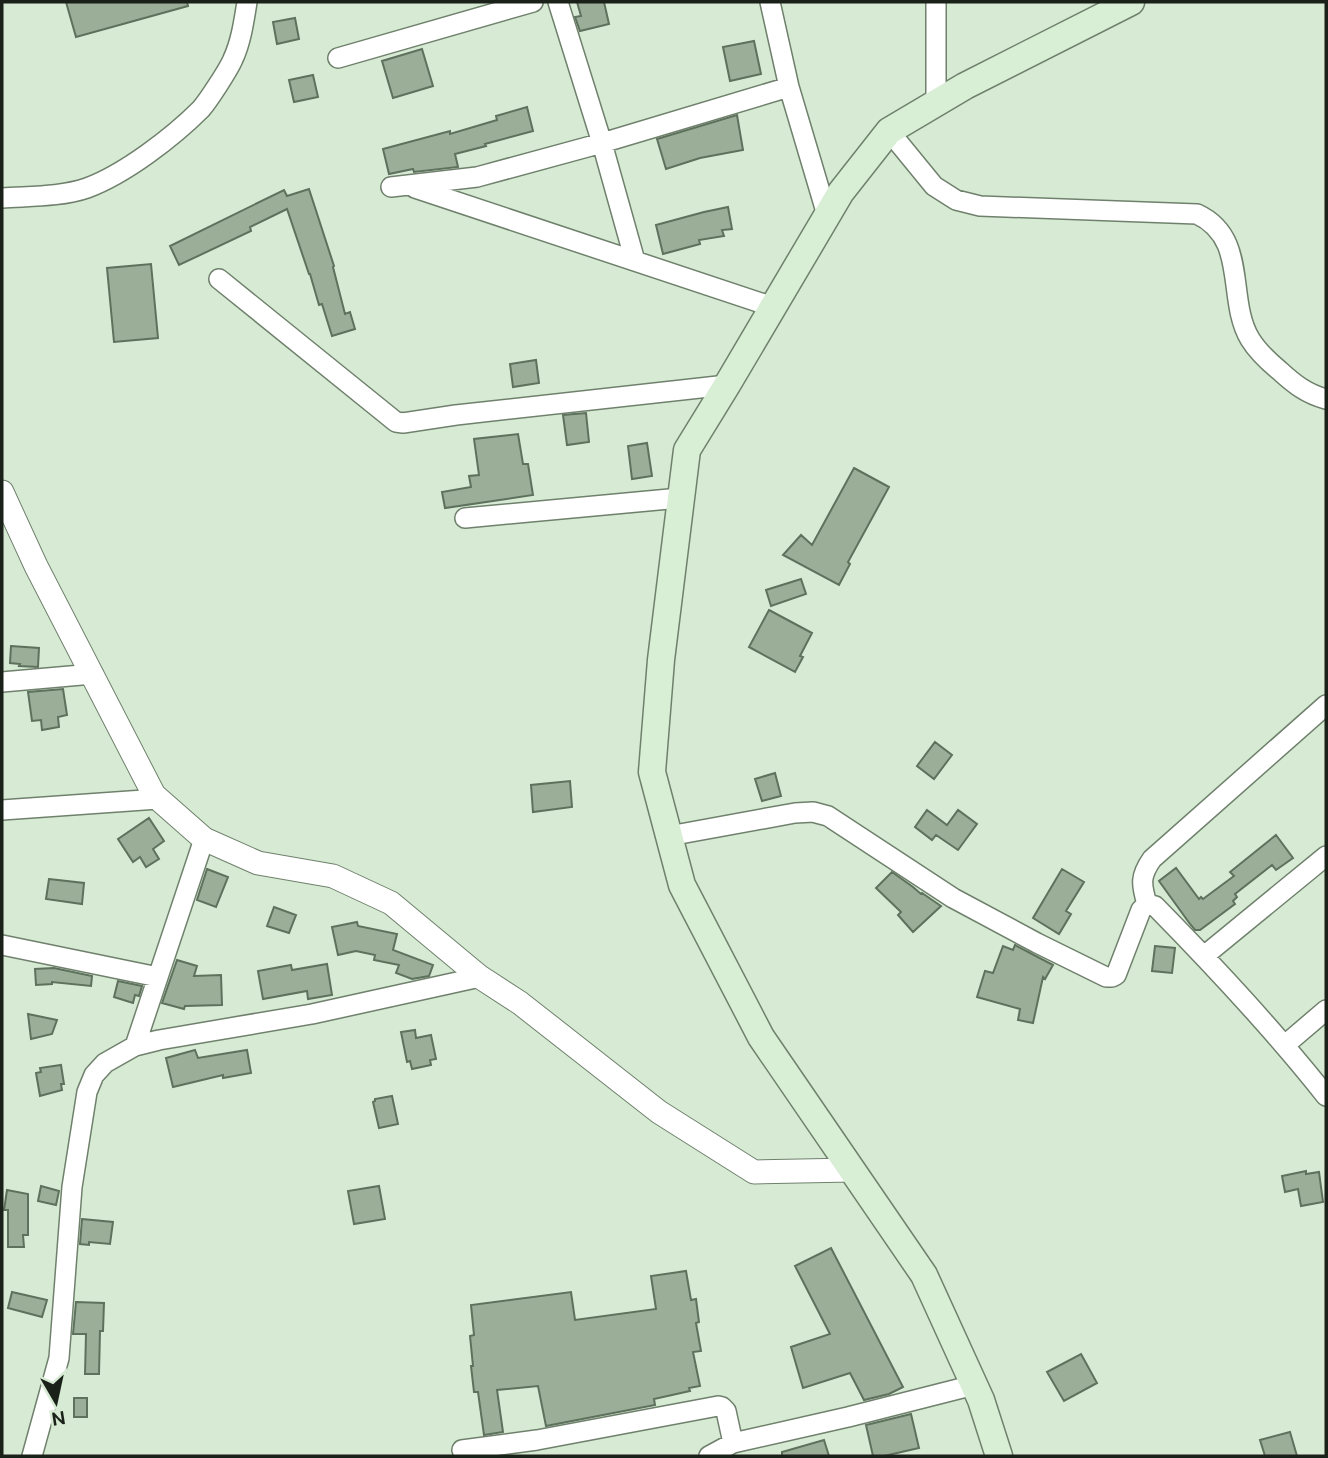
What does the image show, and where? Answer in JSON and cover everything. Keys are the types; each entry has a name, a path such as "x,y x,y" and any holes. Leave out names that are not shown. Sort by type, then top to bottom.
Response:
{"main road":[{"path":"999,1456 981,1400 924,1275 761,1037 682,885 652,772 661,660 687,450 841,192 889,131 976,80 1131,2"}],"street":[{"path":"2,198 63,193 86,188 119,172 162,144 203,107 233,60 247,2"},
{"path":"338,58 533,2"},
{"path":"558,2 603,143 635,261"},
{"path":"770,2 789,87 827,215"},
{"path":"936,2 936,103"},
{"path":"772,307 399,186 477,177 603,143 789,87"},
{"path":"889,131 933,186 956,200 980,206 1196,214 1207,219 1217,227 1233,260 1242,317 1249,338 1263,356 1298,387 1316,397 1326,399"},
{"path":"219,279 396,422 727,386"},
{"path":"2,492 36,566 153,794 204,839 258,863 333,876 391,902 480,977 520,1003 659,1112 754,1172 852,1170"},
{"path":"465,519 680,498"},
{"path":"2,682 93,674"},
{"path":"1147,904 1142,890 1142,878 1152,859 1326,705"},
{"path":"2,810 158,799"},
{"path":"669,836 795,813 813,812 828,816 953,898 1037,943 1112,978 1116,975 1141,910 1147,904"},
{"path":"135,1046 204,839"},
{"path":"1204,956 1326,856"},
{"path":"1147,904 1155,906 1204,956 1285,1045 1326,1096"},
{"path":"2,945 158,977"},
{"path":"32,1456 59,1358 72,1187 87,1093 94,1075 104,1063 135,1046 159,1040 312,1014 480,977"},
{"path":"1285,1045 1326,1010"},
{"path":"709,1456 733,1443 974,1385"},
{"path":"462,1450 539,1448 718,1406 726,1411 733,1443"}],"building":[{"path":"66,2 187,2 188,6 76,37"},
{"path":"577,2 604,2 609,24 580,31 575,17 581,16"},
{"path":"295,18 299,39 277,44 273,22"},
{"path":"754,41 761,74 730,81 723,47"},
{"path":"422,49 433,86 393,98 382,61"},
{"path":"313,75 318,97 294,102 289,80"},
{"path":"527,107 533,131 455,154 458,167 414,172 413,169 389,174 383,149 450,131 450,134 497,120 496,116"},
{"path":"737,115 743,150 700,158 666,169 657,139"},
{"path":"309,189 334,266 345,314 350,312 355,329 332,336 287,209 250,227 251,231 179,265 170,246 284,190 287,196"},
{"path":"728,207 732,229 722,230 724,236 699,240 700,244 663,254 656,225"},
{"path":"151,264 158,338 114,342 107,268"},
{"path":"536,360 539,383 513,387 510,364"},
{"path":"586,413 589,442 567,445 563,415"},
{"path":"518,434 523,464 528,464 533,495 445,508 442,492 471,487 469,476 479,475 474,439"},
{"path":"647,443 652,476 632,479 628,446"},
{"path":"854,468 889,487 848,562 850,564 839,585 783,555 801,535 812,545"},
{"path":"801,579 806,594 771,606 766,590"},
{"path":"769,610 812,633 795,672 749,647"},
{"path":"11,646 39,648 38,667 10,663"},
{"path":"63,689 67,715 58,717 59,727 42,730 41,720 32,721 28,692"},
{"path":"935,742 952,755 934,779 917,766"},
{"path":"775,773 781,796 762,801 755,779"},
{"path":"570,781 572,807 533,812 531,785"},
{"path":"927,810 947,825 958,810 977,824 958,850 936,835 932,840 915,827"},
{"path":"149,818 164,841 153,849 159,859 146,867 140,857 133,862 118,839"},
{"path":"1276,835 1293,858 1276,870 1272,865 1235,894 1235,904 1200,930 1195,930 1159,881 1176,868 1199,899 1203,899 1234,876 1230,872"},
{"path":"207,869 228,877 216,907 197,900"},
{"path":"1062,869 1084,882 1066,911 1071,914 1059,934 1033,918"},
{"path":"892,872 941,906 913,932 898,915 901,912 876,888"},
{"path":"49,879 84,883 82,904 46,899"},
{"path":"274,907 296,915 289,933 267,926"},
{"path":"357,922 358,926 397,934 393,950 433,965 429,976 412,979 396,973 399,965 374,960 375,955 356,951 338,955 332,927"},
{"path":"1015,945 1053,965 1045,979 1043,977 1033,1023 1018,1020 1020,1009 977,997 985,971 993,973 1003,946 1013,950"},
{"path":"1155,946 1175,948 1172,973 1152,971"},
{"path":"177,960 197,966 194,976 221,975 222,1005 185,1006 184,1009 162,1003"},
{"path":"327,964 332,995 308,999 307,991 263,999 258,971 291,965 292,970"},
{"path":"54,968 92,976 91,986 52,982 36,985 35,969"},
{"path":"118,981 142,986 133,1003 114,997"},
{"path":"28,1014 57,1020 52,1034 31,1039"},
{"path":"415,1030 416,1038 431,1035 436,1059 430,1060 431,1065 412,1069 410,1061 407,1062 401,1032"},
{"path":"195,1050 198,1058 247,1050 251,1073 223,1078 223,1075 173,1087 166,1058"},
{"path":"61,1065 64,1084 61,1084 62,1090 40,1096 36,1073 41,1072 40,1068"},
{"path":"392,1096 398,1124 379,1128 373,1102 375,1099"},
{"path":"1306,1171 1306,1174 1319,1172 1323,1202 1301,1206 1298,1189 1285,1192 1282,1176"},
{"path":"41,1186 59,1191 56,1205 38,1201"},
{"path":"379,1186 385,1219 354,1224 348,1191"},
{"path":"7,1190 28,1194 28,1235 23,1235 24,1247 8,1247 8,1210 4,1210"},
{"path":"82,1219 113,1222 110,1244 80,1244"},
{"path":"831,1248 903,1387 889,1394 864,1400 850,1373 803,1388 791,1347 830,1334 795,1266"},
{"path":"686,1271 691,1300 696,1299 699,1322 696,1323 701,1351 693,1352 700,1386 654,1399 655,1405 546,1426 538,1386 497,1390 503,1432 484,1435 471,1366 470,1336 474,1335 471,1305 571,1292 575,1320 656,1309 651,1276"},
{"path":"12,1292 47,1300 42,1317 8,1308"},
{"path":"76,1302 104,1303 99,1374 85,1374 86,1334 73,1334"},
{"path":"1081,1354 1097,1383 1064,1401 1047,1372"},
{"path":"74,1398 87,1398 87,1417 74,1417"},
{"path":"911,1414 919,1448 873,1456 866,1425"},
{"path":"1290,1432 1297,1456 1265,1456 1260,1440"},
{"path":"824,1440 829,1456 782,1456 782,1452"}]}
